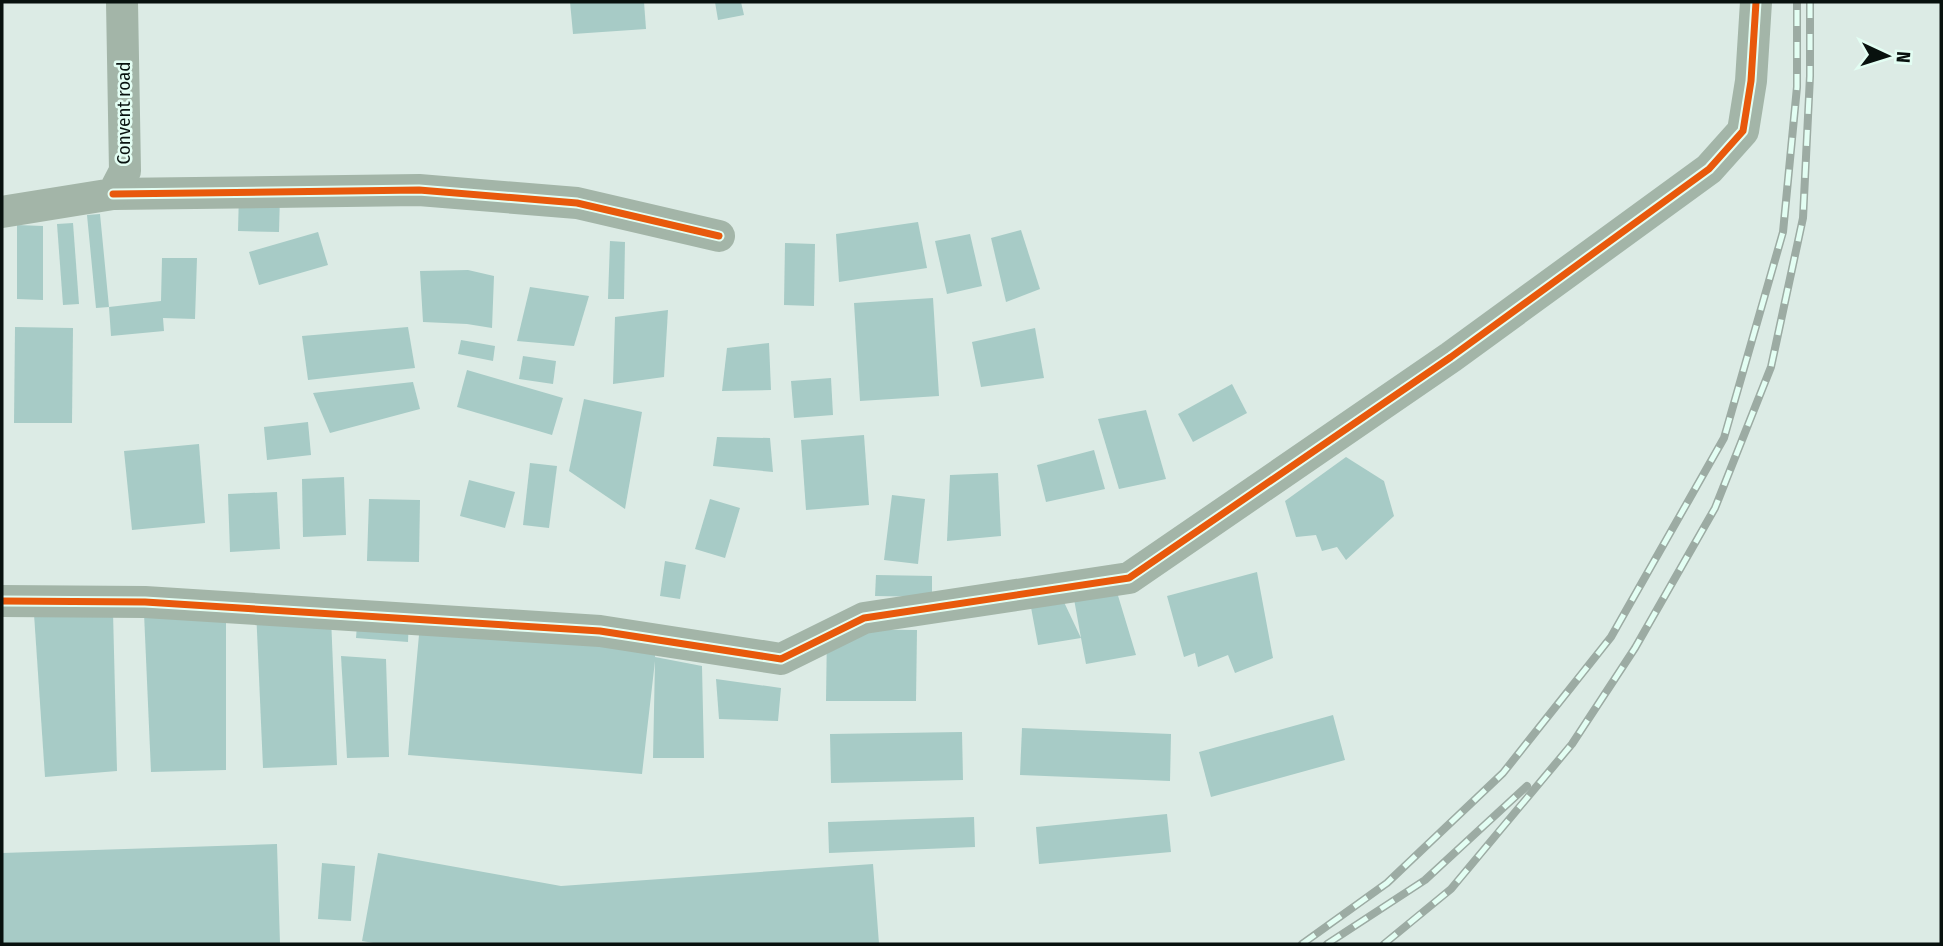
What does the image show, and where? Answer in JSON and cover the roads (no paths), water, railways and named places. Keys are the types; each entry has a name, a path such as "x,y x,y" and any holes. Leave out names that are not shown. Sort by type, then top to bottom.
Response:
{"street":[{"name":"Convent road","path":"113,194 125,171 122,2"},
{"path":"2,601 159,603 600,631 781,659 864,618 1129,578 1451,358 1709,169 1743,131 1751,81 1756,2"},
{"path":"2,212 113,194 419,190 577,203 719,236"}],"railway":[{"path":"1302,944 1387,883 1503,773 1611,637 1724,438 1783,232 1797,87 1797,2"},
{"path":"1384,944 1451,889 1572,744 1635,648 1715,508 1771,367 1803,218 1810,76 1810,2"},
{"path":"1327,944 1425,880 1527,786"}]}
